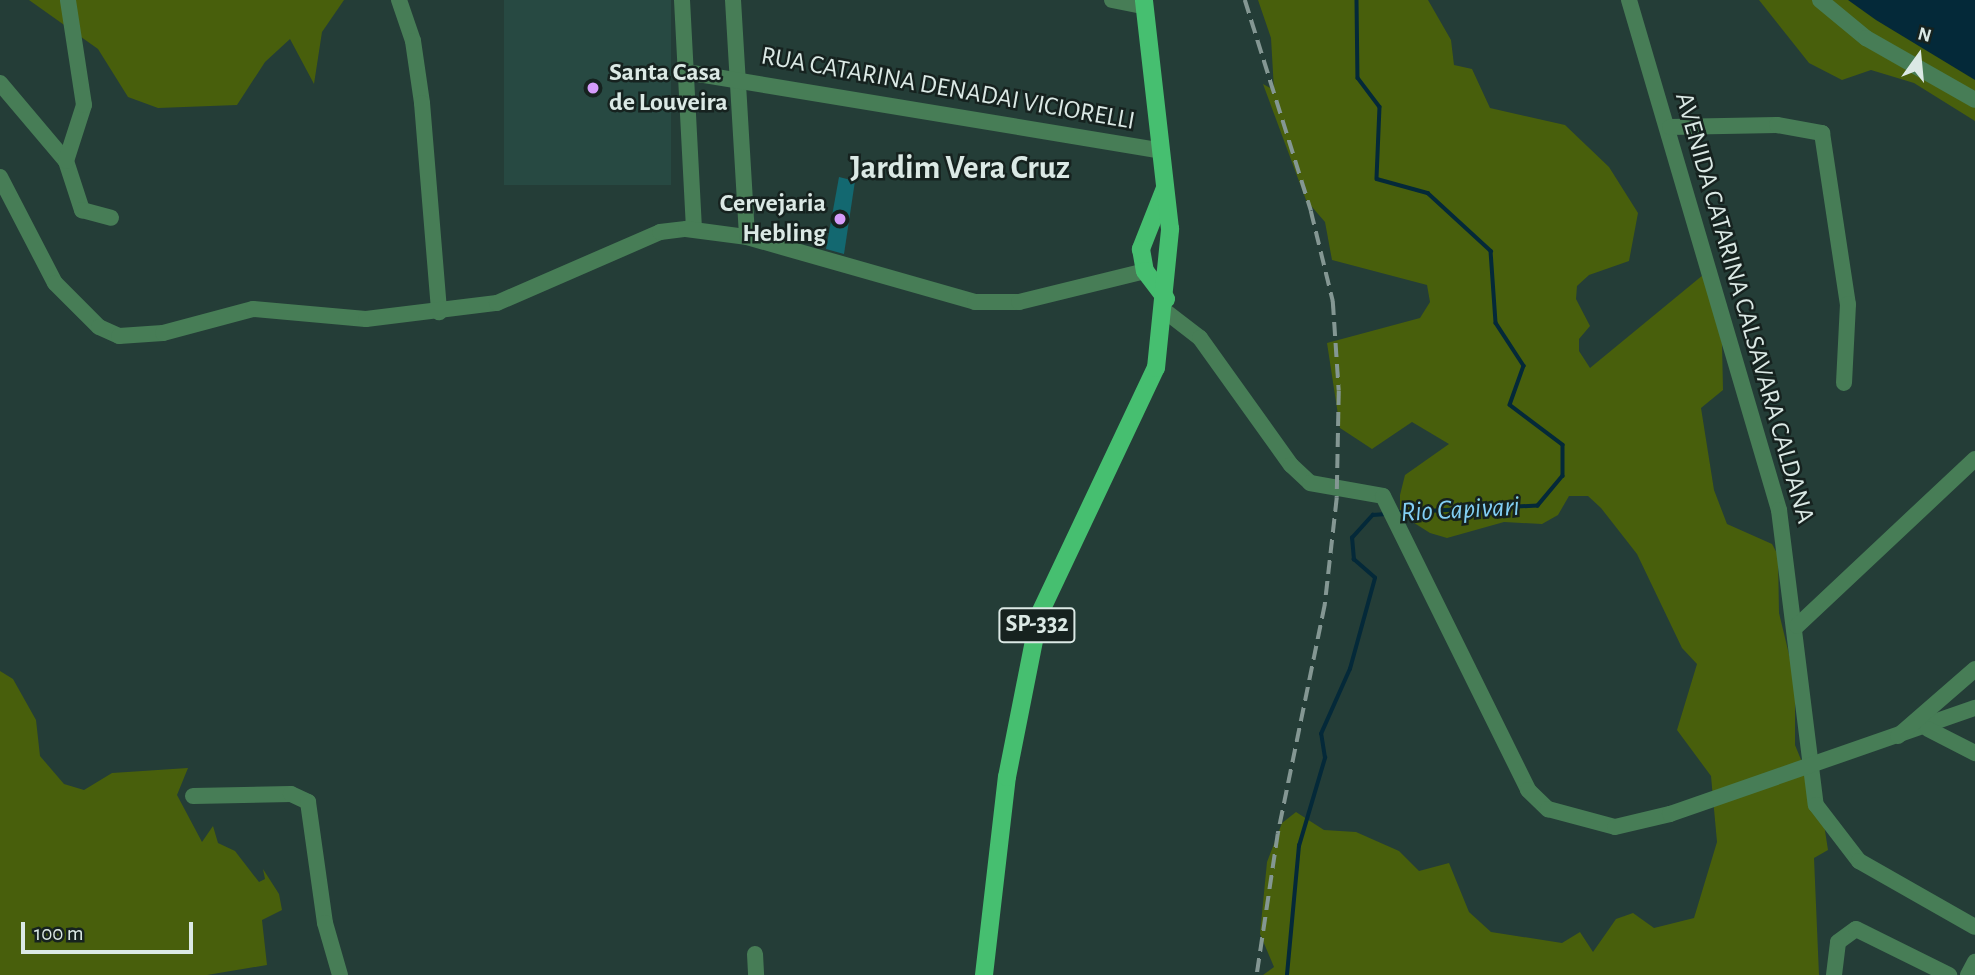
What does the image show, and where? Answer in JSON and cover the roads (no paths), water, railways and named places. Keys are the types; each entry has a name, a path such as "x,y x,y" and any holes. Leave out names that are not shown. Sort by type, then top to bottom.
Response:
{"main road":[{"name":"SP-332","path":"979,972 1007,777 1039,615 1060,561 1149,392 1166,305 1170,229 1144,3"},
{"path":"1165,188 1141,249 1145,271 1166,305"},
{"path":"1149,225 1170,229"},
{"path":"1145,271 1169,263"}],"street":[{"path":"66,161 84,105 68,0"},
{"path":"399,0 413,41 422,103 439,312"},
{"path":"681,0 694,229"},
{"path":"733,0 747,237"},
{"path":"1112,0 1144,3"},
{"name":"AVENIDA CATARINA CALSAVARA CALDANA","path":"1629,0 1670,127 1779,510 1797,626 1808,761 1816,805 1859,861 1975,927"},
{"path":"1820,0 1867,38 1975,100"},
{"name":"RUA CATARINA DENADAI VICIORELLI","path":"686,72 1159,150"},
{"path":"0,83 66,161 82,211 111,218"},
{"path":"1670,127 1777,125 1822,134 1848,304 1844,383"},
{"path":"0,177 55,283 99,327 120,336 163,333 253,309 366,319 497,303 660,232 694,229 747,237 984,302 1040,298 1145,271"},
{"path":"1166,305 1200,338 1291,465 1310,482 1338,492 1378,495 1390,511 1528,790 1548,809 1615,827 1671,814 1808,761 1891,742 1975,708"},
{"path":"1797,626 1975,459"},
{"path":"1891,742 1975,669"},
{"path":"1928,729 1975,753"},
{"path":"193,796 291,794 309,802 327,933 340,975"},
{"path":"1833,975 1838,942 1856,929 1949,975"},
{"path":"755,954 756,975"},
{"path":"1968,975 1975,962"}],"waterway":[{"name":"Rio Capivari","path":"1357,0 1358,78 1380,107 1377,179 1428,193 1491,251 1496,323 1524,366 1510,405 1563,445 1563,476 1538,506 1397,513"},
{"name":"Rio Capivari","path":"1287,975 1299,846 1325,758 1321,734 1350,669 1375,578 1354,560 1352,538 1373,515 1386,514"}],"railway":[{"path":"1245,0 1311,211 1333,301 1339,391 1337,498 1325,605 1278,834 1257,975"}],"place":[{"name":"Santa Casa de Louveira","path":"593,88"},
{"name":"Cervejaria Hebling","path":"840,219"}],"district":[{"name":"Jardim Vera Cruz","path":"960,169"}]}
